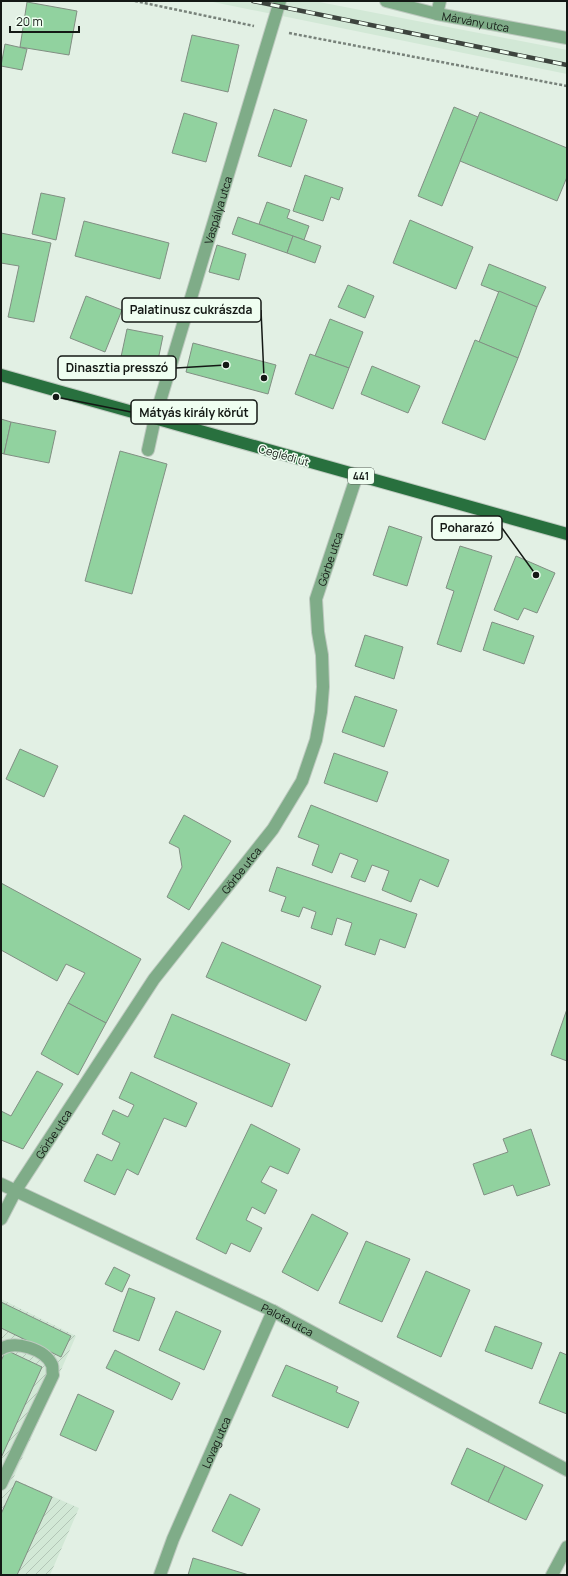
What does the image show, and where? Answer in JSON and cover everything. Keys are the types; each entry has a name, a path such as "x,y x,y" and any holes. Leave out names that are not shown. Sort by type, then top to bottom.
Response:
{"main road":[{"name":"Ceglédi út","path":"1,375 567,534"}],"street":[{"name":"Vaspálya utca","path":"148,450 156,418 280,1"},
{"name":"Márvány utca","path":"386,1 437,14 567,38"},
{"path":"437,14 440,1"},
{"name":"Görbe utca","path":"1,1219 16,1190 154,979 273,829 302,781 316,740 322,700 322,655 318,632 316,599 357,475"},
{"name":"Palota utca","path":"1,1184 273,1311 567,1470"},
{"name":"Lovag utca","path":"160,1575 173,1539 273,1311"},
{"path":"1,1349 7,1345 25,1345 43,1356 52,1364 53,1375 1,1484"},
{"path":"552,1575 567,1547"}],"path":[{"path":"136,1 271,30 567,86"}],"shaded area":[{"path":"208,1 314,1 567,50 567,74"},
{"path":"1,1299 76,1336 13,1479 79,1508 50,1575 1,1575"}],"building":[{"path":"27,2 77,11 69,55 20,47"},
{"path":"192,35 239,45 228,92 181,81"},
{"path":"5,44 27,49 22,70 1,66"},
{"path":"454,107 478,117 442,206 418,196"},
{"path":"274,109 307,120 291,167 258,156"},
{"path":"480,112 567,148 567,177 557,201 460,161"},
{"path":"184,113 217,123 206,162 172,153"},
{"path":"305,175 343,188 339,200 331,197 323,221 293,211"},
{"path":"41,193 65,198 56,240 32,234"},
{"path":"267,202 290,210 287,218 309,226 304,240 259,224"},
{"path":"238,217 293,236 287,253 232,234"},
{"path":"410,220 473,247 456,289 393,263"},
{"path":"84,221 169,243 160,279 75,256"},
{"path":"1,233 51,243 34,322 8,317 19,266 1,263"},
{"path":"293,236 321,246 315,263 287,253"},
{"path":"217,245 246,254 239,280 209,272"},
{"path":"489,264 546,287 537,307 481,285"},
{"path":"348,285 374,296 365,318 338,307"},
{"path":"499,291 537,307 518,358 479,342"},
{"path":"86,296 122,310 105,352 70,338"},
{"path":"330,319 363,332 349,368 315,356"},
{"path":"127,329 163,336 157,365 121,357"},
{"path":"475,340 518,358 485,440 442,423"},
{"path":"193,343 276,365 268,394 186,372"},
{"path":"310,354 349,368 333,409 295,394"},
{"path":"372,366 420,386 408,413 361,394"},
{"path":"1,419 11,422 4,454 1,453"},
{"path":"11,422 56,431 49,463 4,454"},
{"path":"120,451 167,464 132,594 85,581"},
{"path":"389,526 422,537 407,586 373,575"},
{"path":"460,546 492,556 461,652 437,644 454,591 446,588"},
{"path":"516,556 555,573 537,613 524,608 518,620 494,610"},
{"path":"492,622 534,636 524,664 483,650"},
{"path":"365,635 403,647 394,679 355,666"},
{"path":"355,696 397,710 384,747 342,732"},
{"path":"20,749 58,766 44,797 6,779"},
{"path":"334,753 388,772 377,802 324,783"},
{"path":"311,805 449,860 438,887 420,879 411,902 382,890 389,871 372,865 365,882 351,877 358,860 340,853 332,873 312,865 319,845 298,837"},
{"path":"184,815 231,841 189,910 167,897 182,867 179,848 169,843"},
{"path":"277,867 417,914 405,948 380,939 375,955 345,945 352,923 337,918 332,935 311,928 316,912 303,907 299,917 281,911 286,897 269,891"},
{"path":"1,883 141,959 106,1023 68,1003 85,973 66,964 57,981 1,950"},
{"path":"222,942 321,986 306,1021 206,977"},
{"path":"68,1003 106,1023 78,1075 41,1054"},
{"path":"567,1009 567,1061 551,1055"},
{"path":"172,1014 290,1064 272,1107 154,1057"},
{"path":"37,1071 63,1084 23,1149 1,1140 1,1111 11,1116"},
{"path":"131,1072 197,1103 186,1127 164,1118 138,1175 127,1169 115,1195 84,1181 97,1154 112,1161 120,1143 102,1134 113,1110 128,1117 134,1105 119,1098"},
{"path":"251,1124 300,1149 288,1174 270,1166 261,1182 277,1190 265,1214 252,1207 246,1220 262,1228 250,1252 231,1243 226,1254 196,1239"},
{"path":"531,1129 550,1185 517,1196 513,1185 484,1195 473,1164 508,1152 503,1139"},
{"path":"312,1214 348,1233 318,1291 282,1272"},
{"path":"366,1241 410,1259 382,1322 339,1303"},
{"path":"114,1267 130,1275 122,1292 105,1284"},
{"path":"426,1271 470,1290 441,1357 397,1337"},
{"path":"129,1288 155,1298 139,1341 113,1331"},
{"path":"1,1302 71,1336 61,1357 1,1328"},
{"path":"176,1311 221,1331 204,1370 159,1350"},
{"path":"495,1326 542,1343 532,1369 485,1351"},
{"path":"6,1350 42,1367 1,1458 1,1361"},
{"path":"115,1350 180,1383 172,1400 106,1368"},
{"path":"560,1352 567,1355 567,1414 539,1403"},
{"path":"286,1365 338,1387 336,1392 359,1402 348,1428 272,1396"},
{"path":"78,1394 114,1411 96,1451 60,1435"},
{"path":"467,1448 505,1466 488,1502 451,1484"},
{"path":"505,1466 543,1485 526,1520 488,1502"},
{"path":"16,1481 52,1497 17,1575 1,1575 1,1514"},
{"path":"230,1494 260,1509 242,1546 212,1531"},
{"path":"193,1558 249,1575 188,1575"}],"railway":[{"path":"253,1 567,65"}],"place":[{"name":"Dinasztia presszó","path":"226,365"},
{"name":"Palatinusz cukrászda","path":"264,378"},
{"name":"Mátyás király körút","path":"56,397"},
{"name":"Poharazó","path":"536,575"}]}
